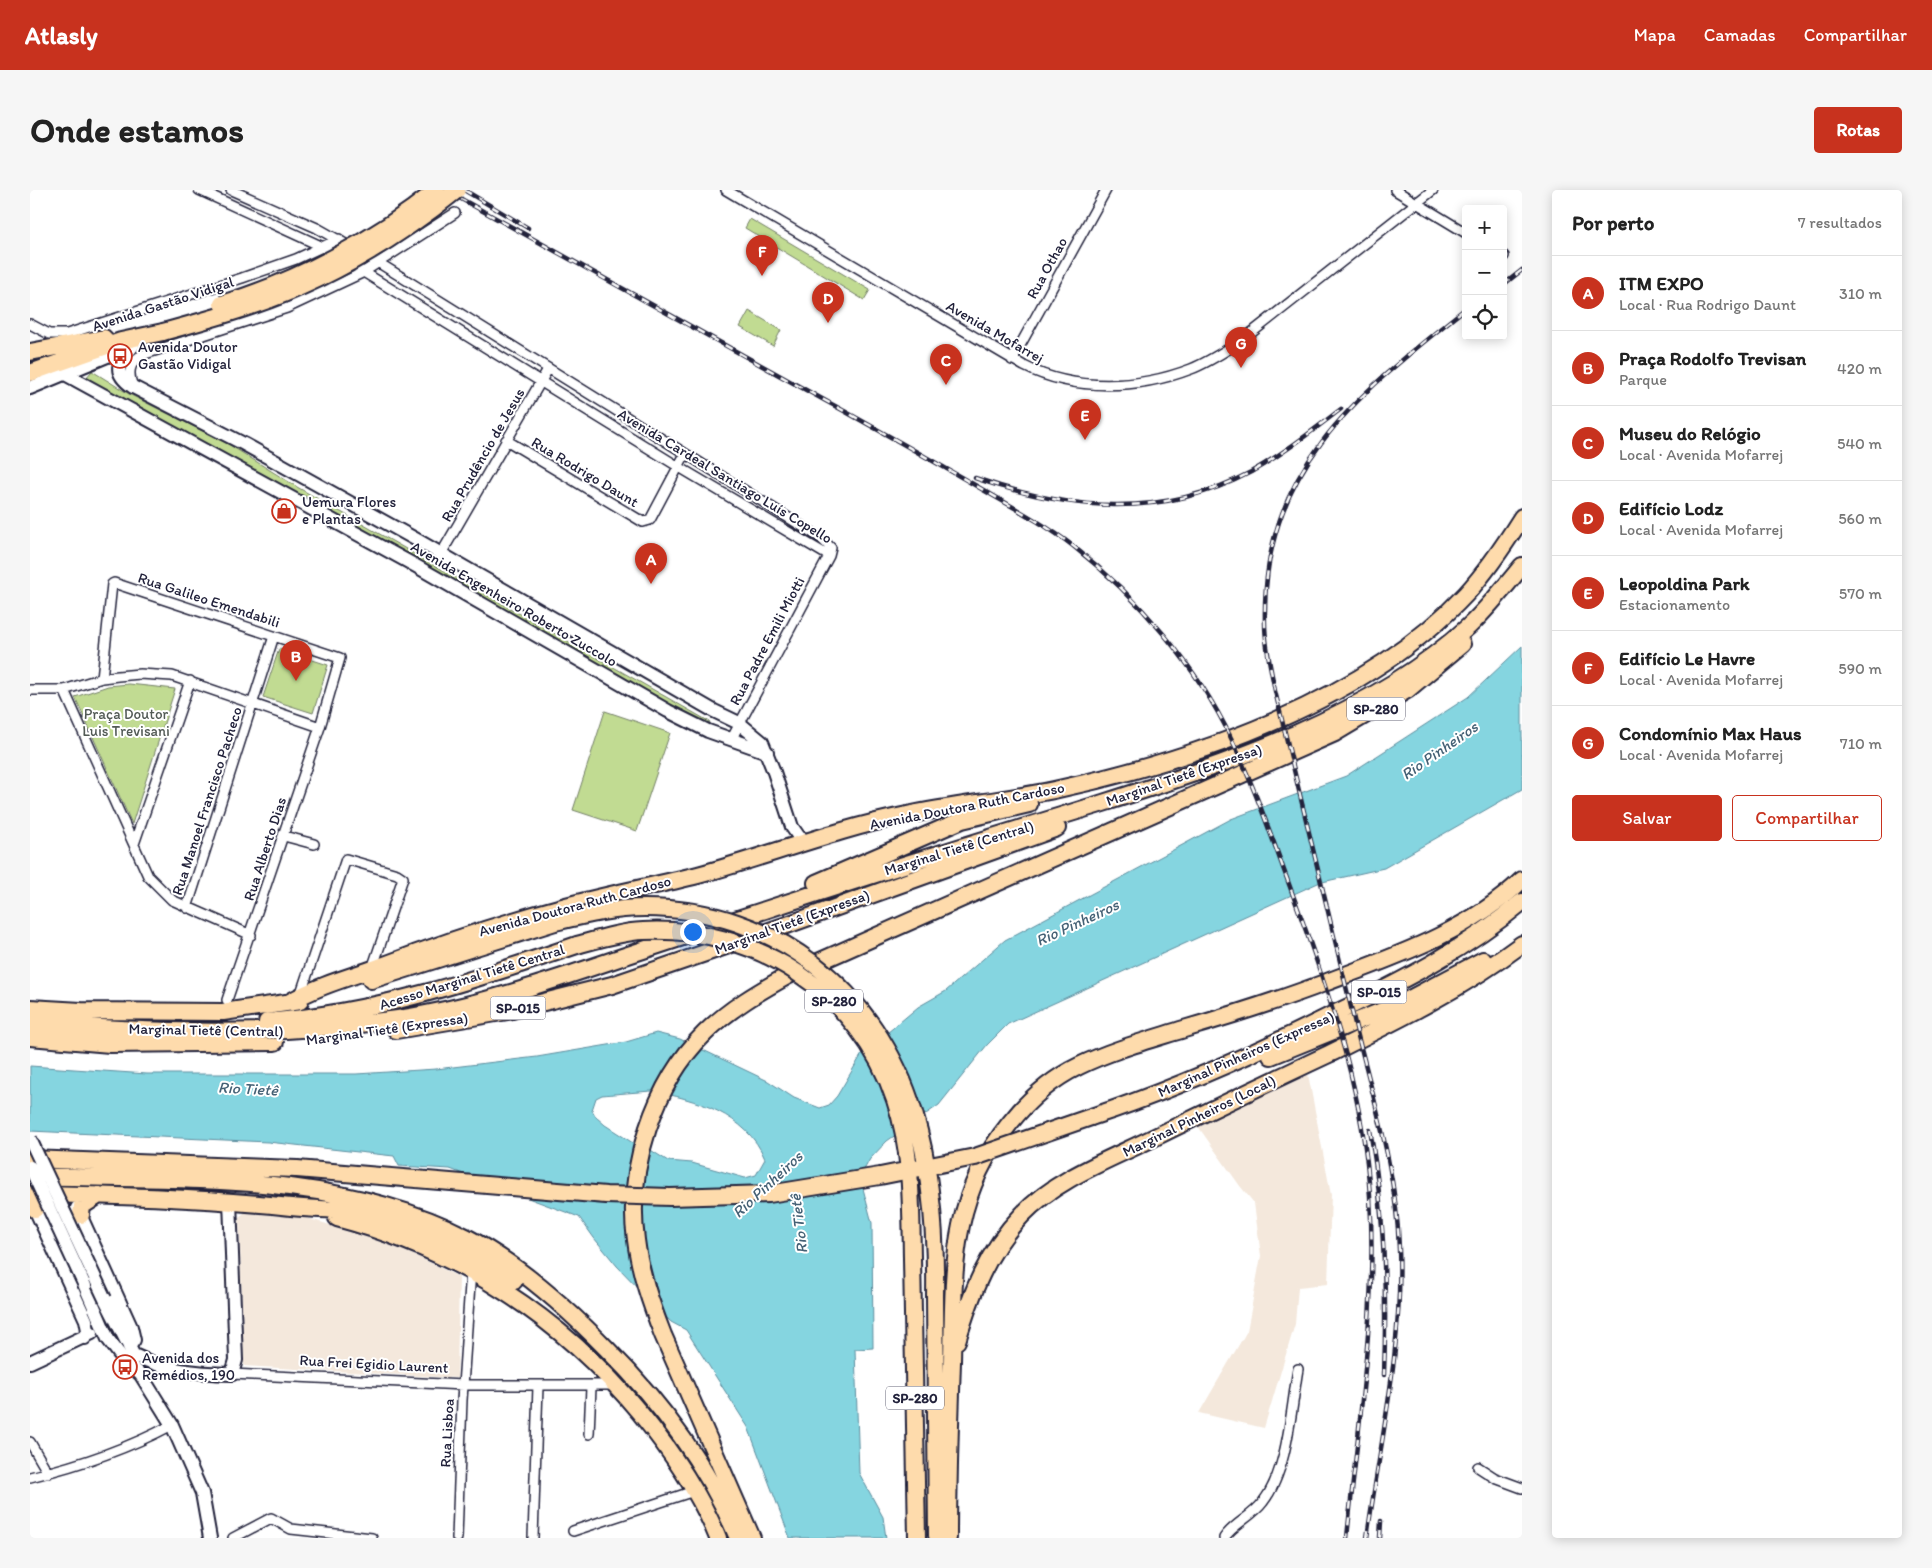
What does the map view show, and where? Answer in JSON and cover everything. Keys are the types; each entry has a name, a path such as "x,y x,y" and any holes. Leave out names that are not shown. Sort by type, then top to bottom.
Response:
{"highway":[{"path":"158,330 312,267 389,225 437,190"},
{"path":"158,330 251,306 325,275 398,233 457,190"},
{"name":"Avenida Gastão Vidigal","path":"30,352 158,330"},
{"name":"Avenida Gastão Vidigal","path":"30,373 158,330"},
{"name":"Avenida Doutora Ruth Cardoso","path":"295,999 400,958 530,916 694,876 903,815 1053,790 1136,770 1256,729 1368,672 1437,621 1477,580 1522,517"},
{"name":"SP-015","path":"1494,601 1522,566"},
{"name":"Marginal Tietê (Expressa)","path":"30,1037 110,1044 296,1041 387,1032 508,1011 612,985 788,925 1072,822 1098,804 1201,772 1276,743 1387,685 1435,653 1494,601"},
{"name":"SP-280","path":"752,1538 651,1305 635,1238 636,1175 651,1118 662,1095 687,1054 705,1033 744,1002 789,975 1335,733 1407,690 1434,670 1482,626 1491,612 1494,601"},
{"path":"1297,709 1311,710 1349,693 1383,676 1450,631 1469,625"},
{"path":"629,955 639,944 744,913 962,820 1035,802 1053,790"},
{"name":"Marginal Tietê (Central)","path":"30,1022 104,1028 287,1031 403,1018 492,997 629,955 1098,804"},
{"path":"948,1538 952,1299 956,1250 967,1196 981,1164 999,1136 1021,1108 1038,1092 1077,1067 1102,1056 1280,1000 1427,943 1474,917 1522,880"},
{"name":"Marginal Pinheiros (Expressa)","path":"30,1159 297,1169 606,1196 670,1197 769,1194 871,1178 974,1157 1145,1100 1228,1066 1448,956 1476,938 1522,902"},
{"path":"30,1008 81,1011 223,1012 295,999 308,999 423,965 555,922 611,910 644,908 688,911 727,919 774,938 798,952 853,998 884,1041 914,1112 930,1188 935,1296 937,1538"},
{"name":"SP-280","path":"577,945 623,933 644,931 696,934 722,938 762,952 791,966 840,1007 862,1031 895,1099 903,1127 907,1159 912,1258 917,1538"},
{"path":"1228,1066 1246,1064 1276,1054 1402,1003 1475,965 1522,932"},
{"name":"Marginal Pinheiros (Local)","path":"952,1360 970,1299 986,1263 1007,1232 1042,1198 1070,1180 1184,1123 1412,1014 1471,980 1522,944"},
{"name":"Acesso Marginal Tietê Central","path":"219,1030 239,1024 321,1017 379,1006 467,982 577,945"},
{"path":"30,1176 275,1184 354,1197 431,1221 467,1238 494,1254 577,1317 648,1392 668,1418 719,1495 738,1538"},
{"path":"30,1194 158,1196 299,1208 325,1207 364,1213 425,1234 490,1266 603,1345"},
{"path":"80,1215 82,1206 99,1195"},
{"path":"299,1208 391,1234 428,1249 471,1270 516,1298 549,1323 589,1356 656,1432 694,1491 718,1538"}],"street":[{"name":"Avenida Cardeal Santiago Luís Copello","path":"199,190 323,247 362,273 679,467 829,556 832,549 826,542 379,263 339,239 231,190"},
{"name":"Avenida Mofarrej","path":"726,190 1012,360 1036,372 1086,384 1151,380 1190,369 1241,341 1433,190"},
{"name":"Rua Othao","path":"1012,360 1106,190"},
{"path":"1395,190 1462,231"},
{"path":"133,387 130,379 130,369 133,363 142,355 254,320 320,293 379,263 455,212"},
{"name":"Avenida Gastão Vidigal","path":"30,324 49,334 66,334 296,260 339,239"},
{"path":"296,260 306,263 316,272 321,284 320,293"},
{"name":"Avenida Gastão Vidigal","path":"30,388 134,345 158,330"},
{"name":"Avenida Engenheiro Roberto Zuccolo","path":"134,345 124,356 119,367 121,377 133,387 244,444 441,554 714,711 739,723 756,735 767,752 788,817 796,834 809,842"},
{"name":"Rua Prudêncio de Jesus","path":"441,554 548,368"},
{"name":"Avenida Engenheiro Roberto Zuccolo","path":"65,374 234,464 668,711 708,731 767,752"},
{"path":"610,424 618,412"},
{"name":"Rua Rodrigo Daunt","path":"506,440 636,519 645,522 650,520 679,467"},
{"path":"234,464 244,464 248,460 249,454 244,444"},
{"path":"679,467 685,454"},
{"path":"374,543 376,528 386,524"},
{"name":"Rua Padre Emili Miotti","path":"731,740 829,556"},
{"name":"Rua Galileo Emendabili","path":"102,678 109,600 112,584 114,583 340,658 328,705"},
{"path":"516,623 525,617 524,602"},
{"name":"Rua Manoel Francisco Pacheco","path":"187,908 274,636"},
{"path":"30,690 64,690 102,678 158,674 190,682 320,727"},
{"path":"134,844 190,682"},
{"path":"64,690 141,863 156,886 172,900 187,908 251,935"},
{"name":"Rua Alberto Dias","path":"227,1000 251,935 328,705"},
{"path":"708,731 716,721 714,711"},
{"name":"Avenida Engenheiro Roberto Zuccolo","path":"783,850 789,839 788,817"},
{"path":"284,836 314,844"},
{"path":"295,999 311,967 346,860 402,876 382,944 372,969"},
{"path":"382,944 391,955 400,958"},
{"path":"311,967 315,980 325,987"},
{"path":"30,1139 104,1299 132,1351 148,1372 172,1415 172,1425"},
{"path":"30,1167 99,1320 114,1348 141,1376 172,1425 202,1493 210,1538"},
{"path":"85,1338 88,1330 86,1320 32,1206 43,1202 67,1200 75,1203 131,1327 134,1340 132,1351"},
{"path":"230,1201 236,1360 232,1374"},
{"name":"Rua Lisboa","path":"457,1538 471,1270"},
{"path":"30,1362 85,1338 94,1331 99,1320"},
{"name":"Rua Frei Egidio Laurent","path":"132,1351 155,1365 180,1371 464,1385 616,1385"},
{"path":"1224,1538 1228,1531 1262,1504 1276,1479 1298,1370"},
{"path":"532,1538 538,1386"},
{"path":"589,1434 591,1386"},
{"path":"30,1477 105,1456 140,1442 172,1425"},
{"path":"30,1442 48,1473"},
{"path":"1478,1468 1495,1478 1522,1488"},
{"path":"573,1531 694,1491"},
{"path":"234,1538 271,1518 291,1529 372,1538"}],"shaded area":[{"path":"1308,1074 1331,1195 1328,1284 1298,1287 1295,1324 1264,1428 1199,1413 1247,1331 1261,1256 1254,1203 1197,1125"},
{"path":"248,1210 303,1217 388,1242 459,1277 457,1378 244,1366 239,1217"}],"green space":[{"path":"750,219 870,290 864,300 745,228"},
{"path":"749,311 781,330 773,346 740,327"},
{"path":"92,371 129,394 228,444 297,487 710,722 706,729 85,379"},
{"path":"279,649 328,665 313,713 263,697"},
{"name":"Praça Doutor Luis Trevisani","path":"129,684 175,689 132,824 75,697 108,686"},
{"path":"605,711 670,733 637,831 573,810"}],"water":[{"path":"1522,646 1522,789 1384,868 1318,883 1008,1024 987,1045 939,1105 887,1141 870,1159 860,1177 872,1223 873,1348 855,1349 859,1473 883,1517 886,1538 790,1538 748,1427 686,1330 671,1322 617,1266 579,1217 450,1169 399,1166 394,1156 268,1142 30,1131 30,1066 147,1074 356,1074 436,1069 537,1057 626,1042 656,1033 680,1039 768,1081 794,1098 820,1108 829,1105 837,1096 862,1054 918,1007 946,991 1005,940 1231,819 1346,776 1468,697","holes":["651,1091 668,1094 718,1111 746,1131 757,1143 765,1159 756,1175 745,1178 692,1163 668,1161 649,1149 633,1143 605,1125 596,1117 592,1110 596,1098 602,1095"]}],"railway":[{"path":"445,190 880,431 1049,529 1073,546 1120,587 1164,634 1202,686 1218,713 1242,762 1301,917 1325,985 1346,1054 1361,1124 1370,1196 1371,1282 1369,1325 1347,1538"},
{"path":"464,190 528,228"},
{"path":"1507,282 1522,270"},
{"path":"1367,1538 1398,1322 1399,1249 1397,1221 1384,1138 1268,657 1265,632 1268,569 1279,521 1298,479 1323,440 1353,405 1388,372 1462,311"},
{"path":"975,478 1010,489 1079,503 1114,505 1183,498 1217,487 1251,472 1286,450 1341,409"},
{"path":"1370,1130 1379,1191 1384,1252 1384,1375"},
{"path":"1380,1538 1381,1521"}],"place":[{"name":"Edifício Le Havre","path":"762,276"},
{"name":"Edifício Lodz","path":"828,323"},
{"name":"Avenida Doutor Gastão Vidigal","path":"120,356"},
{"name":"Condomínio Max Haus","path":"1241,368"},
{"name":"Museu do Relógio","path":"946,385"},
{"name":"Leopoldina Park","path":"1085,440"},
{"name":"Uemura Flores e Plantas","path":"284,511"},
{"name":"ITM EXPO","path":"651,584"},
{"name":"Praça Rodolfo Trevisan","path":"296,681"},
{"name":"Avenida dos Remédios, 190","path":"125,1367"}],"water label":[{"name":"Rio Pinheiros","path":"1439,750"},
{"name":"Rio Pinheiros","path":"1077,922"},
{"name":"Rio Tietê","path":"248,1088"},
{"name":"Rio Pinheiros","path":"767,1184"},
{"name":"Rio Tietê","path":"798,1224"}]}
